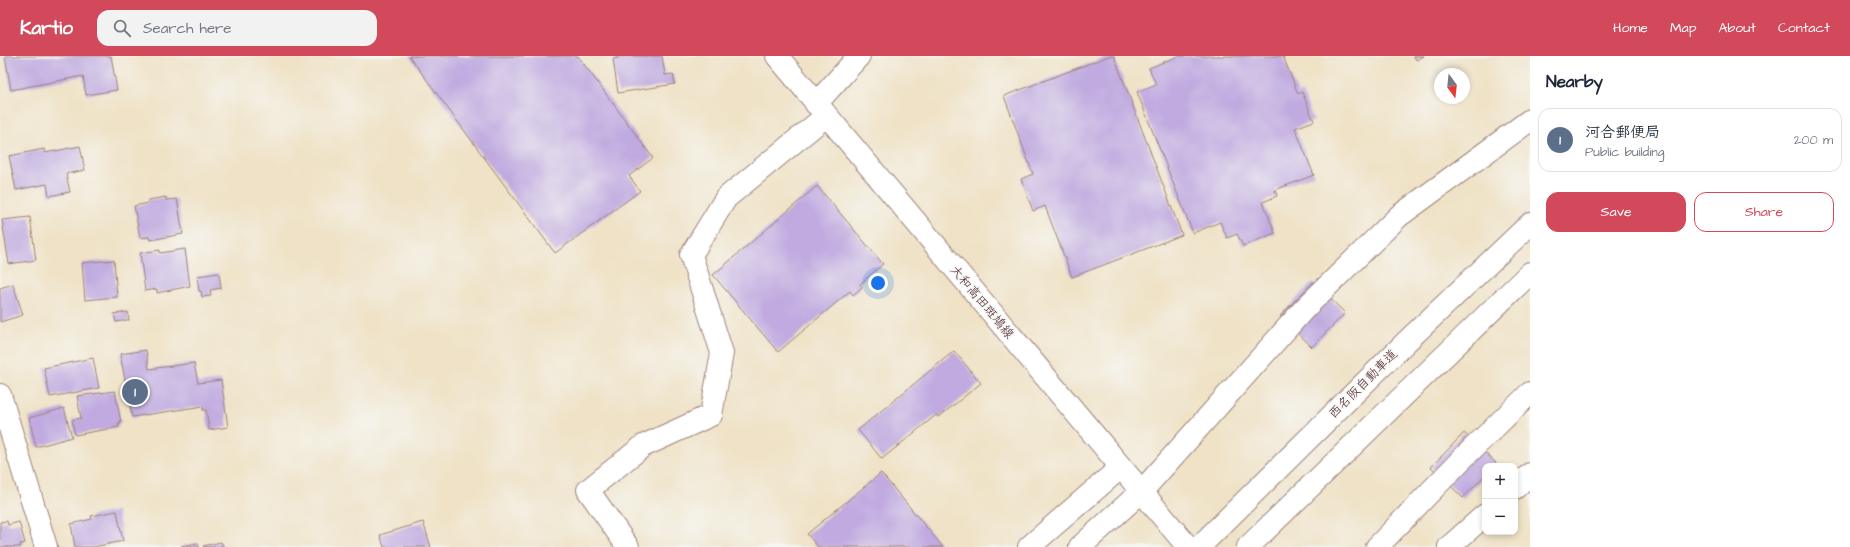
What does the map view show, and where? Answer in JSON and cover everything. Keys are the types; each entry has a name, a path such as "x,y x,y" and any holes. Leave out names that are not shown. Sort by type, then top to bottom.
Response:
{"main road":[{"name":"大和高田斑鳩線","path":"777,56 1120,468 1142,490 1188,547"},
{"path":"628,547 588,490 643,446 711,415 722,353 691,255 726,198 821,110 859,56"},
{"path":"1080,547 1142,490 1305,308 1399,216 1530,120"},
{"name":"西名阪自動車道","path":"1199,547 1406,342 1530,224"},
{"path":"1253,542 1530,273"},
{"path":"1377,547 1460,460 1530,393"},
{"path":"0,395 46,547"},
{"path":"1029,547 1120,468"},
{"path":"1518,485 1530,474"},
{"path":"1449,547 1482,518"}],"building":[{"path":"5,56 111,56 117,90 86,95 83,76 11,90"},
{"path":"409,56 578,56 653,158 629,176 640,191 555,253"},
{"path":"618,56 662,56 665,75 673,74 675,84 618,93 613,59 618,58"},
{"path":"1109,56 1114,56 1182,235 1072,277 1045,206 1033,211 1021,179 1033,174 1004,96"},
{"path":"1179,56 1283,56 1298,94 1302,92 1314,121 1295,128 1314,175 1275,190 1277,196 1263,202 1275,233 1243,246 1237,234 1227,238 1220,222 1193,233 1137,92 1156,84 1149,68"},
{"path":"1414,56 1424,56 1416,60"},
{"path":"80,146 85,170 66,174 70,192 49,196 47,184 16,190 9,156 44,149 45,153"},
{"path":"817,186 883,264 860,284 862,287 853,295 850,291 778,352 713,275"},
{"path":"166,197 166,200 177,199 183,234 150,240 149,237 140,238 134,206 148,203 148,200"},
{"path":"30,217 36,260 9,264 2,220"},
{"path":"185,249 190,286 157,293 157,289 145,291 140,253 160,250 160,253"},
{"path":"114,260 117,297 85,300 82,263"},
{"path":"219,273 221,288 210,290 211,296 202,297 201,291 199,291 197,276"},
{"path":"1313,282 1345,313 1312,347 1280,316"},
{"path":"13,284 23,315 0,322 0,288"},
{"path":"128,312 129,320 116,322 114,314"},
{"path":"146,350 149,369 194,363 198,383 221,380 228,427 209,430 206,410 203,410 203,406 132,417 120,354"},
{"path":"954,351 981,383 939,417 936,415 882,459 858,430"},
{"path":"93,358 99,388 50,397 44,368"},
{"path":"115,391 121,423 118,423 119,427 75,435 72,420 81,418 77,396"},
{"path":"64,408 72,437 36,447 29,418"},
{"path":"1464,433 1496,463 1482,463 1482,478 1463,498 1431,467"},
{"path":"881,473 943,547 818,547 807,534"},
{"path":"117,511 123,541 94,547 75,547 71,524 92,519 91,516"},
{"path":"7,521 8,525 19,522 25,543 20,544 21,547 0,547 0,522"},
{"path":"423,522 431,547 384,547 380,535"},
{"path":"221,542 223,547 203,546"},
{"path":"198,543 199,547 181,547 181,546"}],"place":[{"name":"河合郵便局","path":"135,392"}]}
